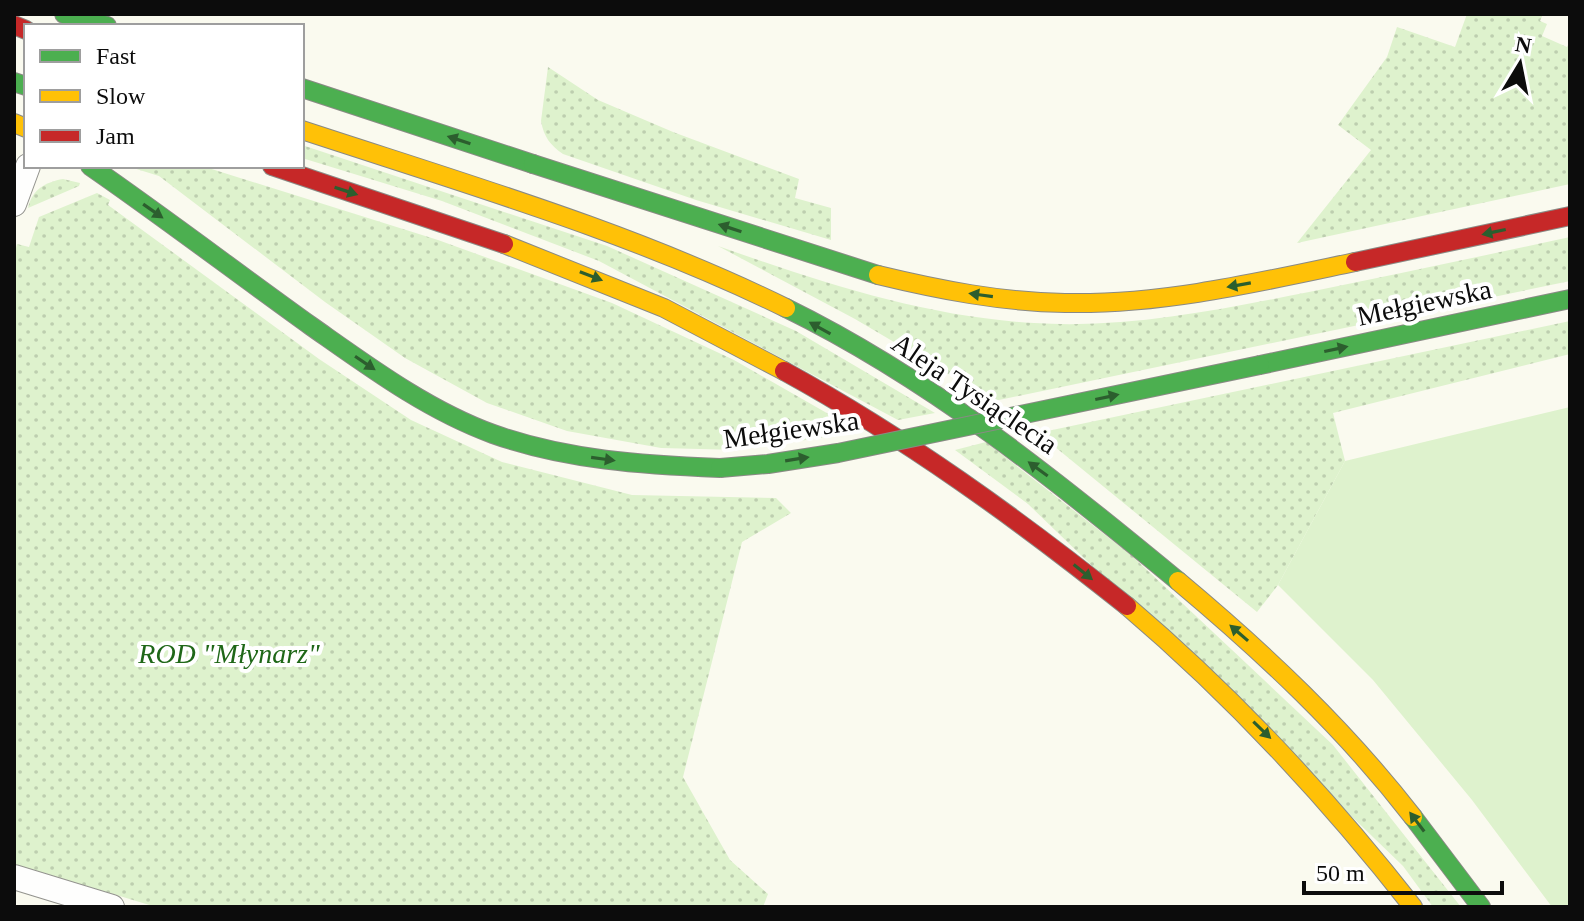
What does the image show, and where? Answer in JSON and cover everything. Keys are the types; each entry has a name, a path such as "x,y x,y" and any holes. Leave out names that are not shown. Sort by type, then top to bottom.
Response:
{"main road":[{"path":"64,14 100,24"},
{"name":"Mełgiewska","path":"304,89 878,275 934,289 1040,302 1173,296 1309,272 1570,216"},
{"name":"Aleja Tysiąclecia","path":"304,131 601,229 678,258 785,308 958,411 1063,487 1246,639 1354,746 1405,805 1481,907"},
{"name":"Mełgiewska","path":"93,168 372,368 427,402 505,437 594,459 662,466 720,468 838,453 1570,299"},
{"path":"278,168 517,248 668,309 836,400 954,475 1051,546 1206,676 1297,764 1343,816 1413,907"}],"street":[{"path":"14,204 27,168"},
{"path":"14,877 112,907"}],"green space":[{"path":"1467,14 1543,14 1540,21 1547,24 1542,36 1567,47 1570,41 1570,184 1297,243 1371,150 1338,125 1387,57 1397,27 1455,47"},
{"path":"548,67 598,100 799,179 795,198 831,208 831,240 696,200 563,154 548,140 541,121"},
{"path":"304,146 607,246 796,331 935,413 898,420 599,261 442,201 304,159"},
{"path":"133,168 208,168 438,240 612,303 734,360 860,432 738,450 661,448 567,431 487,403 405,358 325,302 159,176"},
{"path":"63,179 80,183 79,186 28,208 41,188"},
{"name":"ROD \"Młynarz\"","path":"97,193 110,200 108,205 319,359 411,420 502,462 632,495 776,498 791,513 742,542 683,777 730,860 768,894 763,907 156,907 14,864 14,256 17,244 29,247 39,217"},
{"path":"1570,237 1570,281 994,401 855,319 718,246 834,285 953,314 1069,324 1138,321 1207,311"},
{"path":"1570,321 1570,354 1333,413 1345,461 1278,585 1257,612 1038,433"},
{"path":"1570,407 1570,907 1552,907 1472,800 1373,680 1278,585 1345,461"},
{"path":"986,442 1131,555 1333,745 1461,907 1433,907 1403,866 1028,504 955,450"}],"traffic: fast":[{"path":"64,14 100,24"},
{"path":"14,82 24,85"},
{"path":"304,89 533,164"},
{"path":"533,164 878,275"},
{"path":"93,168 311,326 445,413 493,434 549,450 634,463 720,468"},
{"path":"1260,365 1570,299"},
{"path":"786,308 890,366 990,433 1178,581"},
{"path":"720,468 838,453 1260,365"},
{"path":"1413,817 1481,907"}],"traffic: slow":[{"path":"14,123 24,127"},
{"path":"304,131 608,233 786,308"},
{"path":"504,244 664,308 784,371"},
{"path":"878,275 994,298 1101,303 1211,291 1355,262"},
{"path":"1178,581 1331,722 1413,817"},
{"path":"1127,606 1205,676 1278,749 1347,826 1413,907"}],"traffic: jam":[{"path":"14,25 24,29"},
{"path":"278,168 504,244"},
{"path":"1355,262 1570,216"},
{"path":"784,371 874,424 960,481 1127,606"}]}
